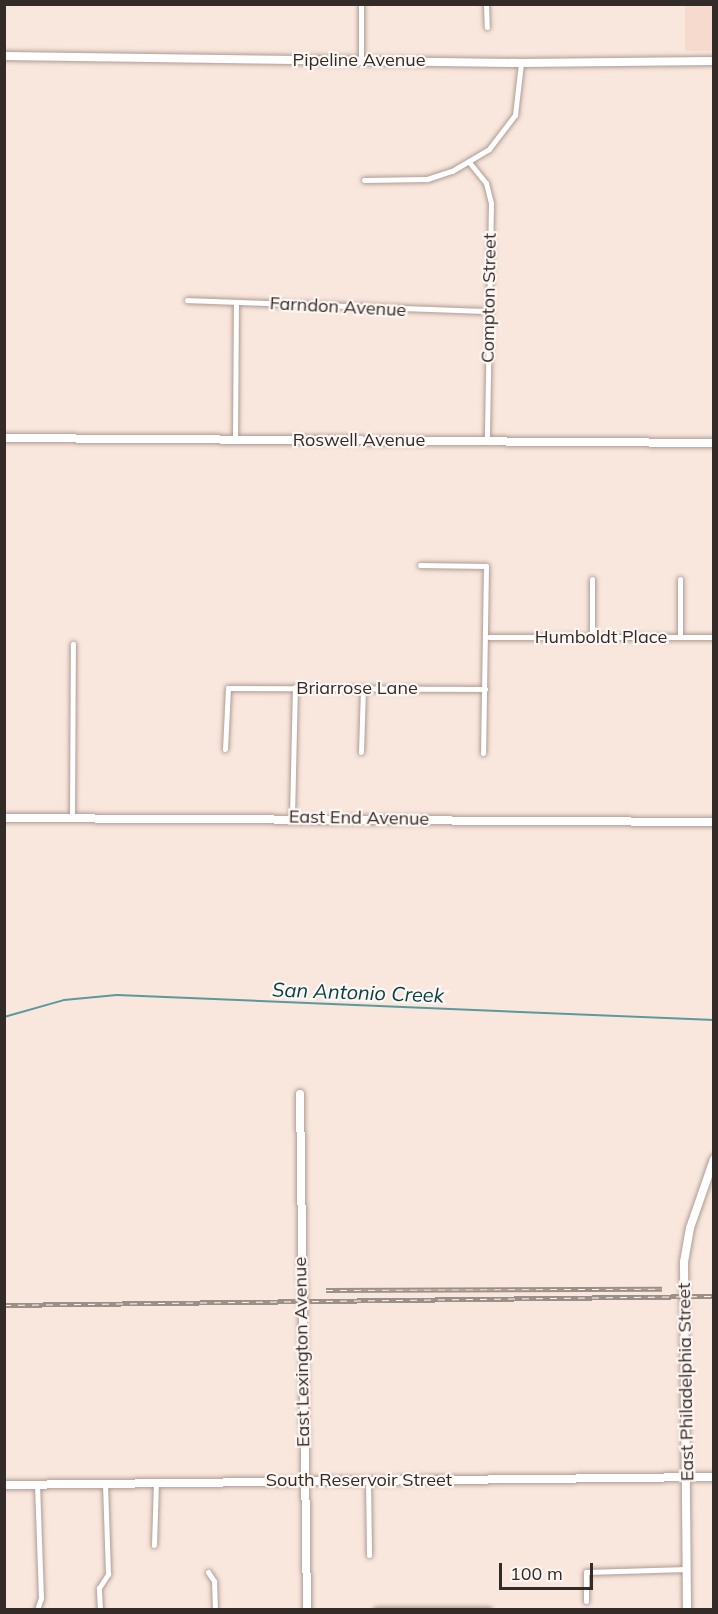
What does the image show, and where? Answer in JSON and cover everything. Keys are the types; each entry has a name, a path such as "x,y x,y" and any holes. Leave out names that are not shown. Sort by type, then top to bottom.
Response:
{"main road":[{"name":"South Reservoir Street","path":"4,1485 368,1479 714,1478"}],"street":[{"path":"361,4 361,61"},
{"path":"486,4 487,27"},
{"name":"Pipeline Avenue","path":"4,56 521,63 714,61"},
{"path":"364,180 427,179 469,162 489,149 515,115 521,63"},
{"name":"Compton Street","path":"469,162 486,183 491,203 487,441"},
{"name":"Farndon Avenue","path":"187,300 236,304 489,311"},
{"path":"235,440 236,304"},
{"name":"Roswell Avenue","path":"4,438 714,443"},
{"path":"420,565 486,566 489,637 483,753"},
{"path":"592,579 592,636"},
{"path":"680,579 680,637"},
{"name":"Humboldt Place","path":"489,637 714,637"},
{"path":"72,818 73,644"},
{"path":"292,817 295,687"},
{"name":"Briarrose Lane","path":"225,749 228,688 485,689"},
{"path":"361,752 363,688"},
{"name":"East End Avenue","path":"4,818 292,817 714,822"},
{"name":"East Lexington Avenue","path":"300,1094 303,1480 307,1610"},
{"name":"East Philadelphia Street","path":"687,1610 684,1262 690,1228 714,1159"},
{"path":"368,1479 369,1555"},
{"path":"154,1545 156,1483"},
{"path":"100,1610 99,1588 108,1574 105,1484"},
{"path":"37,1485 41,1598 37,1610"},
{"path":"586,1601 586,1572 687,1569"},
{"path":"208,1572 214,1581 215,1610"},
{"path":"376,1610 489,1608"}],"shaded area":[{"path":"685,5 713,5 713,51 685,51"}],"waterway":[{"name":"San Antonio Creek","path":"4,1017 64,1000 117,995 714,1020"}],"railway":[{"path":"326,1290 662,1289"},
{"path":"4,1305 714,1296"}]}
